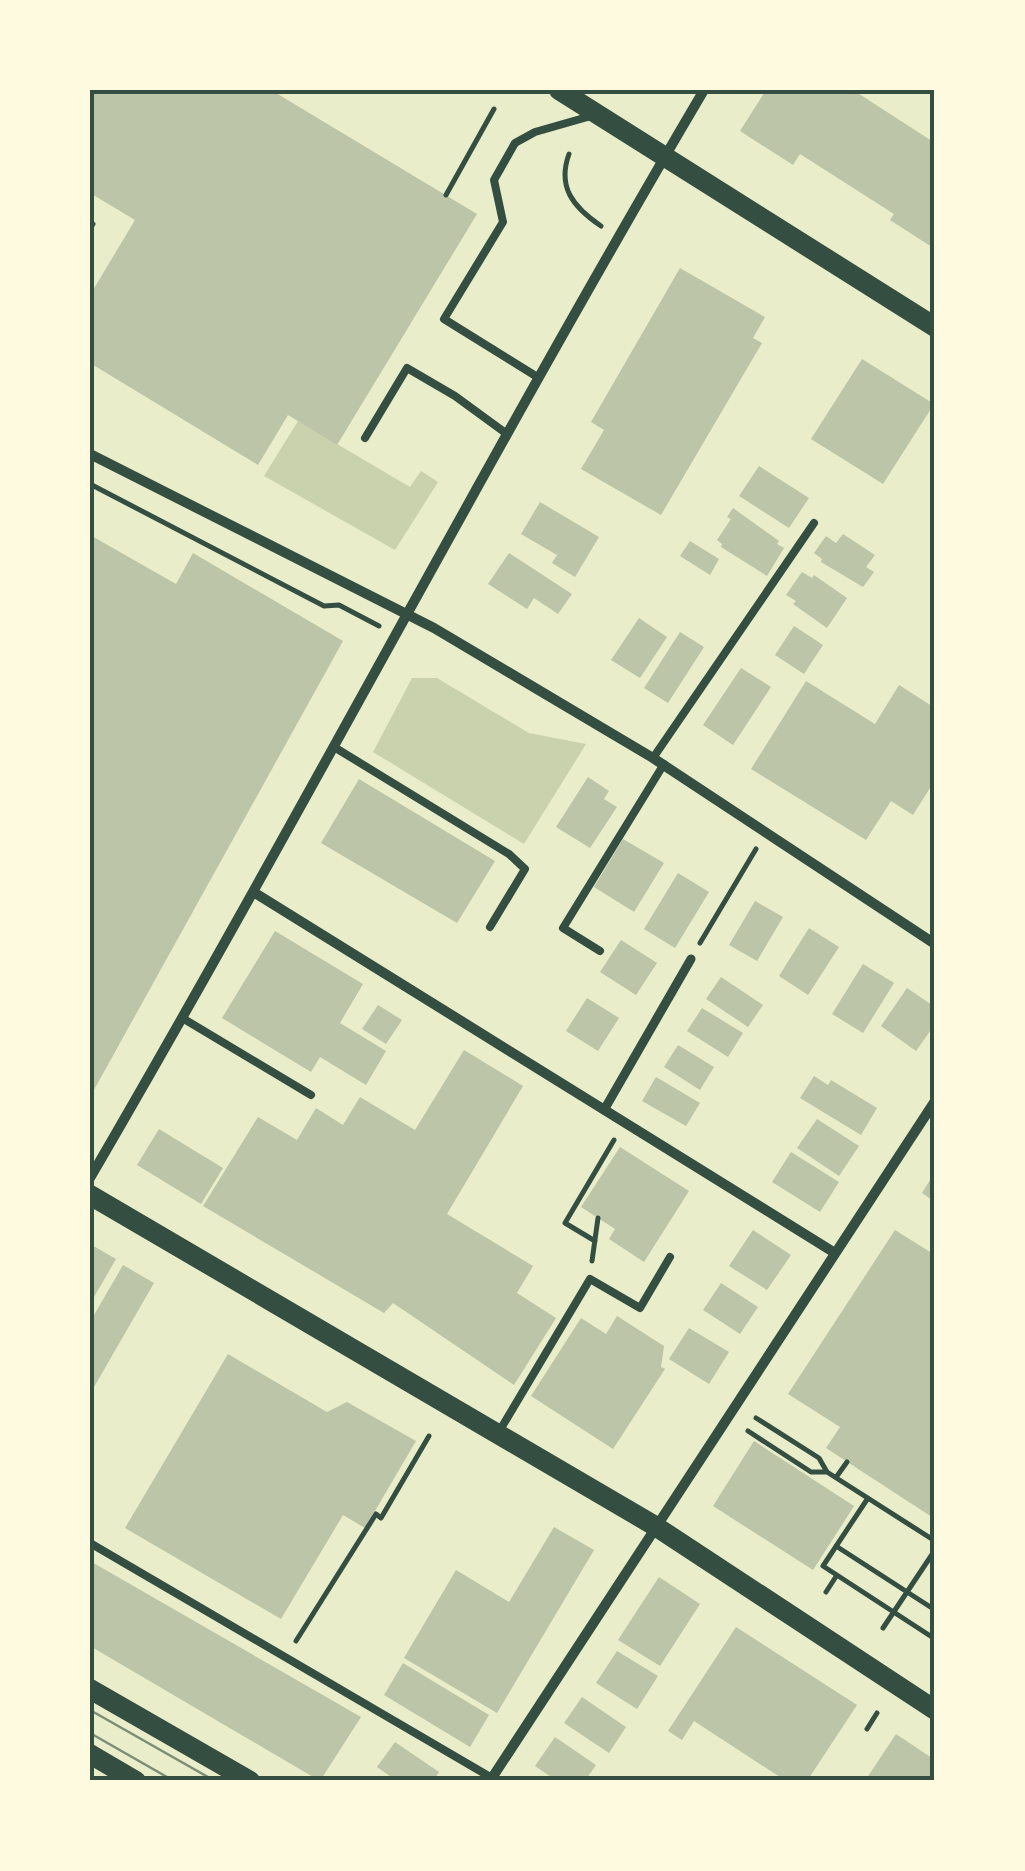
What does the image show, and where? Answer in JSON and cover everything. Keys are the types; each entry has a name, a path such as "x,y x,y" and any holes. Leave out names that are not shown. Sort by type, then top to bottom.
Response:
{"main road":[{"path":"559,90 935,327"},
{"path":"90,1195 655,1526 935,1710"},
{"path":"90,1689 250,1781"},
{"path":"90,1754 136,1781"}],"street":[{"path":"90,1178 256,893 405,614 704,90"},
{"path":"90,454 405,614 658,761 935,944"},
{"path":"256,893 834,1253"},
{"path":"604,1110 691,958"},
{"path":"491,1780 935,1101"}],"lane":[{"path":"539,378 444,319 502,222 494,180 515,143 536,132 597,114"},
{"path":"365,438 406,368 455,396 507,434"},
{"path":"600,951 563,928 658,761 814,523"},
{"path":"334,746 509,854 524,869 490,928"},
{"path":"184,1019 311,1095"},
{"path":"498,1434 590,1278 640,1308 670,1257"},
{"path":"90,1543 491,1780"}],"path":[{"path":"446,195 494,109"},
{"path":"569,154 564,185 572,202 601,226"},
{"path":"90,484 324,606 339,605 361,617"},
{"path":"691,958 758,846"},
{"path":"595,1242 565,1222 624,1122"},
{"path":"590,1278 598,1218"},
{"path":"756,1418 820,1458 827,1472"},
{"path":"748,1431 811,1472 827,1472 935,1541"},
{"path":"286,1658 376,1514 381,1518 429,1436"},
{"path":"837,1478 847,1462"},
{"path":"868,1498 823,1566 935,1639"},
{"path":"836,1546 935,1610"},
{"path":"883,1628 935,1550"},
{"path":"826,1592 837,1575"},
{"path":"867,1729 877,1713"}],"green space":[{"path":"298,421 410,487 421,471 438,482 395,550 264,476"},
{"path":"412,678 437,678 529,733 586,744 524,844 373,752"}],"building":[{"path":"90,90 271,90 477,214 337,445 288,415 258,465 90,363 90,295 135,220 90,193"},
{"path":"766,90 853,90 935,143 935,249 890,220 894,214 800,154 793,165 740,131"},
{"path":"680,268 765,317 753,338 762,343 661,515 581,469 604,430 591,422"},
{"path":"862,359 934,404 883,484 811,439"},
{"path":"759,466 809,498 789,528 739,496"},
{"path":"540,502 599,537 575,577 552,563 557,555 521,534"},
{"path":"733,508 784,548 767,576 721,547 717,540 731,519 727,517"},
{"path":"843,534 875,555 866,567 874,572 863,587 821,562 814,553 826,536 836,543"},
{"path":"90,535 176,584 193,553 343,641 90,1097"},
{"path":"690,541 719,559 710,575 680,556"},
{"path":"509,553 572,594 558,614 534,598 527,609 488,584"},
{"path":"802,572 812,578 814,575 847,598 827,628 786,595"},
{"path":"639,618 667,637 640,678 611,660"},
{"path":"794,626 823,645 804,674 775,655"},
{"path":"680,632 704,647 668,703 644,688"},
{"path":"741,668 771,687 733,745 703,725"},
{"path":"806,681 875,724 899,685 935,708 935,780 913,815 891,801 866,840 751,769"},
{"path":"588,777 609,791 604,799 617,807 590,848 556,827"},
{"path":"359,779 495,861 457,923 321,843"},
{"path":"623,839 664,863 634,912 594,887"},
{"path":"678,873 709,892 675,948 644,929"},
{"path":"755,901 783,917 757,961 729,945"},
{"path":"809,928 839,947 808,995 779,976"},
{"path":"275,931 363,984 340,1023 386,1051 366,1085 320,1057 311,1072 222,1018"},
{"path":"621,940 657,963 636,995 600,972"},
{"path":"863,964 894,983 863,1033 832,1014"},
{"path":"721,977 763,1005 748,1027 706,999"},
{"path":"907,988 935,1007 935,1024 916,1051 881,1026"},
{"path":"587,998 619,1018 598,1051 566,1031"},
{"path":"378,1005 402,1020 386,1044 362,1029"},
{"path":"702,1008 743,1033 728,1057 687,1031"},
{"path":"678,1045 714,1067 700,1090 664,1067"},
{"path":"464,1050 523,1086 447,1214 533,1266 517,1293 556,1318 514,1385 393,1303 384,1313 203,1206 258,1117 297,1140 316,1108 343,1125 360,1097 415,1130"},
{"path":"814,1076 828,1085 831,1080 877,1108 861,1135 800,1098"},
{"path":"656,1077 700,1103 686,1126 642,1101"},
{"path":"817,1119 859,1146 839,1176 797,1148"},
{"path":"159,1129 223,1168 201,1204 137,1165"},
{"path":"620,1147 689,1191 644,1262 609,1239 615,1229 581,1207"},
{"path":"791,1152 839,1182 820,1212 772,1182"},
{"path":"935,1172 935,1202 922,1193"},
{"path":"753,1230 791,1255 767,1290 729,1266"},
{"path":"895,1230 935,1255 935,1519 826,1448 840,1427 788,1394"},
{"path":"90,1244 116,1259 90,1304"},
{"path":"123,1265 154,1283 90,1394 90,1322"},
{"path":"721,1283 758,1307 740,1334 703,1310"},
{"path":"617,1316 664,1346 661,1367 665,1369 613,1449 531,1396 581,1318 606,1334"},
{"path":"689,1328 729,1352 709,1384 669,1359"},
{"path":"228,1354 327,1412 347,1402 416,1441 365,1528 343,1515 281,1619 125,1528"},
{"path":"754,1441 854,1506 813,1570 713,1506"},
{"path":"554,1527 594,1550 497,1713 404,1658 456,1570 509,1602"},
{"path":"90,1561 361,1717 320,1781 90,1646"},
{"path":"659,1577 700,1604 660,1666 618,1640"},
{"path":"736,1627 857,1705 807,1781 786,1781 694,1721 682,1740 668,1731"},
{"path":"617,1651 658,1676 637,1709 596,1683"},
{"path":"403,1663 489,1715 470,1747 384,1695"},
{"path":"582,1697 626,1727 609,1753 564,1723"},
{"path":"896,1734 935,1760 935,1781 865,1781"},
{"path":"555,1737 596,1765 585,1781 557,1781 535,1766"},
{"path":"395,1742 439,1772 433,1781 397,1781 377,1767"}],"tram line":[{"path":"90,1710 215,1781"},
{"path":"90,1733 174,1781"}]}
